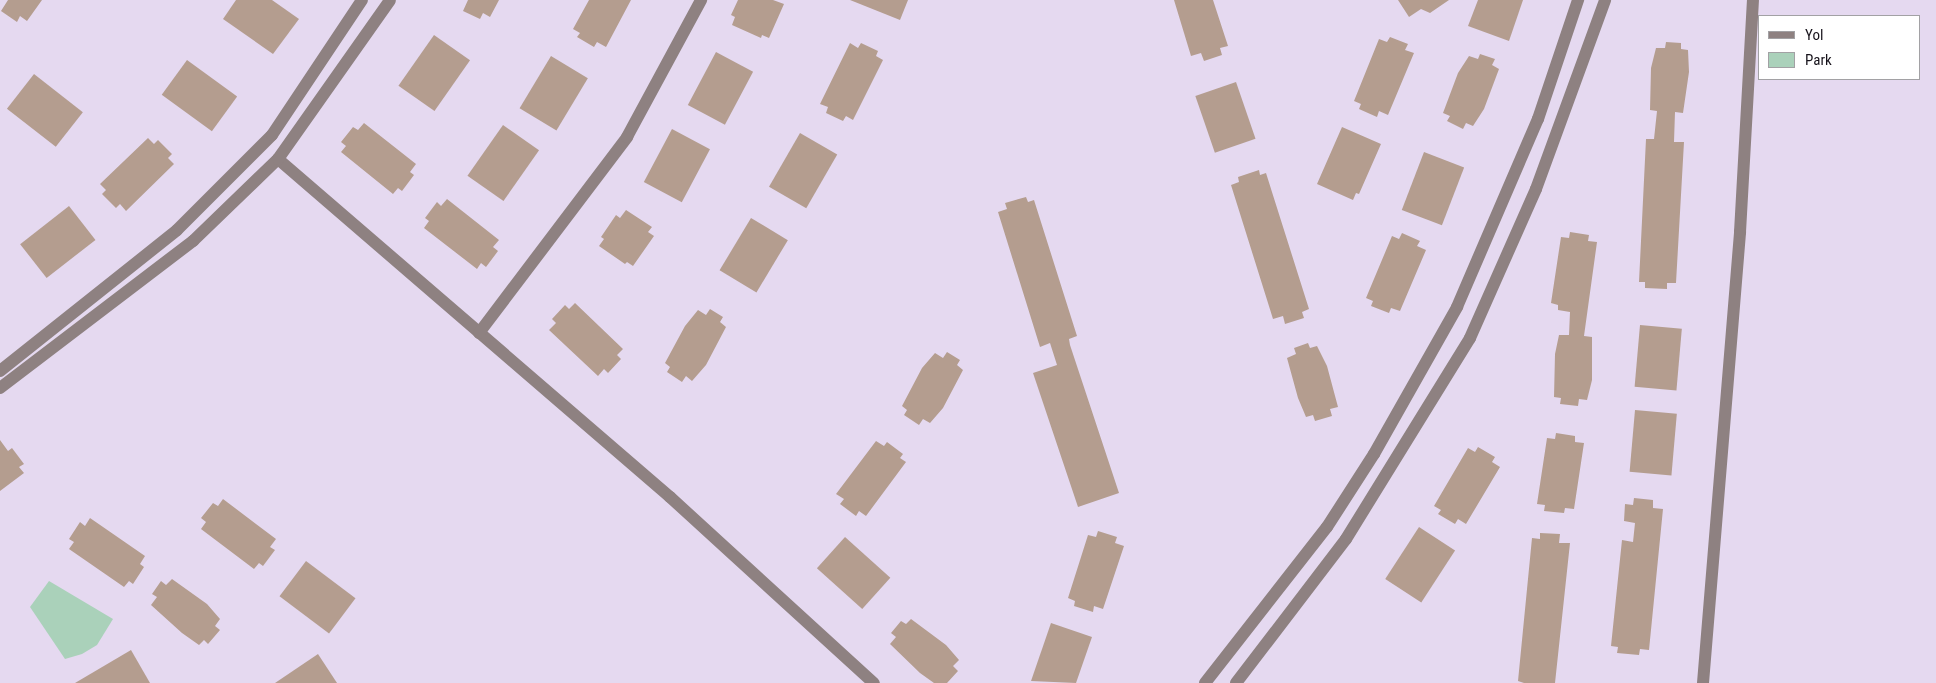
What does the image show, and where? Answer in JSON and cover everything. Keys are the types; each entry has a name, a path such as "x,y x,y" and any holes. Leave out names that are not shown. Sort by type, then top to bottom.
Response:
{"street":[{"path":"0,371 178,230 272,135 362,0"},
{"path":"0,388 193,241 278,160 390,0"},
{"path":"479,333 627,137 701,0"},
{"path":"1205,683 1327,527 1374,454 1457,307 1538,119 1578,0"},
{"path":"1236,683 1346,539 1470,338 1536,188 1605,0"},
{"path":"1703,683 1740,232 1753,0"},
{"path":"278,160 670,497 874,683"}],"green space":[{"path":"49,581 113,619 97,645 82,654 65,659 30,607"}],"building":[{"path":"8,0 42,0 27,21 20,16 17,22 1,11"},
{"path":"236,0 272,0 299,19 273,54 223,19"},
{"path":"468,0 499,0 490,17 483,13 480,19 463,11"},
{"path":"589,0 631,0 606,47 597,42 594,47 577,37 580,33 573,29"},
{"path":"738,0 773,0 784,4 769,38 762,35 761,38 732,25 735,17 731,15"},
{"path":"850,0 908,0 900,20"},
{"path":"1174,0 1213,0 1228,46 1220,48 1222,55 1204,61 1201,53 1191,56"},
{"path":"1398,0 1449,0 1430,13 1421,9 1409,17"},
{"path":"1478,0 1523,0 1509,41 1468,26"},
{"path":"434,35 470,60 434,111 398,86"},
{"path":"1390,37 1408,44 1405,50 1414,53 1388,115 1379,111 1377,117 1359,109 1361,104 1354,101 1379,39 1387,42"},
{"path":"1666,42 1681,43 1681,49 1688,50 1689,72 1683,113 1675,112 1674,142 1684,142 1676,283 1667,283 1667,289 1645,288 1645,282 1639,282 1646,139 1654,139 1657,111 1650,110 1651,68 1656,48 1665,48"},
{"path":"850,43 858,48 861,43 878,51 876,56 883,60 853,120 846,116 843,121 826,113 828,107 820,104"},
{"path":"716,52 753,72 725,125 688,105"},
{"path":"1480,54 1495,59 1492,65 1499,69 1484,109 1473,126 1466,123 1463,129 1447,121 1450,116 1443,113 1458,73 1469,56 1478,59"},
{"path":"551,56 588,78 556,130 520,108"},
{"path":"187,60 237,96 212,131 162,95"},
{"path":"34,74 83,112 56,147 7,109"},
{"path":"1236,82 1256,139 1215,153 1195,96"},
{"path":"364,123 416,164 410,172 414,175 402,191 398,188 393,194 341,152 346,146 341,142 353,127 358,130"},
{"path":"503,125 539,150 503,201 467,176"},
{"path":"1342,127 1381,144 1359,194 1356,193 1353,200 1317,184"},
{"path":"672,129 710,149 682,202 644,182"},
{"path":"800,133 837,154 806,208 769,187"},
{"path":"148,138 154,144 158,140 172,154 168,158 174,164 126,211 120,204 116,208 102,194 106,190 100,184"},
{"path":"1424,152 1464,167 1442,225 1402,210"},
{"path":"1259,170 1260,175 1266,173 1309,309 1302,312 1304,318 1285,324 1283,316 1273,319 1231,185 1239,182 1238,177"},
{"path":"1026,197 1028,202 1034,200 1077,336 1069,339 1070,345 1119,493 1078,507 1033,373 1057,365 1050,343 1040,347 998,212 1007,209 1005,203"},
{"path":"447,199 499,240 493,247 498,251 486,267 481,263 477,269 424,228 429,221 425,218 437,202 441,206"},
{"path":"69,206 95,240 47,278 20,244"},
{"path":"626,210 652,227 648,232 654,236 633,266 627,262 625,264 599,246 604,239 601,237 616,215 620,218"},
{"path":"751,218 788,240 756,292 720,270"},
{"path":"1570,232 1589,235 1588,241 1597,242 1584,336 1592,337 1592,380 1587,400 1579,399 1578,406 1560,404 1561,398 1554,397 1555,354 1559,335 1569,335 1570,312 1558,310 1558,305 1551,303 1561,237 1569,238"},
{"path":"1402,233 1420,241 1417,246 1426,250 1400,311 1391,308 1389,313 1371,306 1373,301 1366,298 1392,236 1399,239"},
{"path":"575,303 623,349 617,355 621,359 608,373 604,369 598,376 549,330 556,323 552,319 565,305 569,309"},
{"path":"710,309 723,317 720,322 726,327 706,365 692,381 686,376 682,382 667,372 670,367 665,363 685,326 698,310 706,315"},
{"path":"1640,325 1682,329 1676,390 1635,387"},
{"path":"1308,343 1310,348 1317,346 1327,366 1338,407 1330,409 1332,416 1315,421 1313,415 1306,417 1298,398 1287,358 1296,354 1294,348"},
{"path":"947,352 960,360 957,365 963,370 943,408 930,423 923,419 919,425 904,415 907,410 902,406 922,368 935,353 943,358"},
{"path":"1635,410 1677,414 1671,475 1630,472"},
{"path":"1556,433 1575,436 1575,442 1584,443 1574,509 1565,508 1564,513 1544,511 1545,505 1537,504 1547,438 1555,439"},
{"path":"0,440 8,451 12,448 24,464 19,467 24,473 0,491"},
{"path":"876,441 884,446 887,442 903,454 900,458 906,462 866,516 859,511 856,516 840,504 844,499 836,494"},
{"path":"1478,447 1495,457 1492,462 1500,467 1466,524 1458,519 1455,524 1438,514 1441,510 1434,506 1468,448 1475,452"},
{"path":"1634,498 1653,500 1653,508 1663,509 1649,650 1640,649 1639,655 1617,653 1618,647 1611,646 1622,540 1633,542 1635,523 1624,521 1625,504 1633,505"},
{"path":"223,499 276,539 270,547 275,550 263,566 259,563 254,569 201,529 206,522 201,518 213,503 218,506"},
{"path":"90,518 145,556 140,564 144,567 133,584 129,581 124,587 69,549 74,542 69,539 80,522 85,526"},
{"path":"1419,527 1455,550 1421,602 1385,579"},
{"path":"1098,531 1117,537 1115,543 1124,546 1103,609 1094,606 1093,612 1074,606 1075,601 1068,598 1088,535 1096,537"},
{"path":"1540,533 1560,534 1559,543 1570,543 1555,683 1524,683 1518,681 1532,538 1540,539"},
{"path":"845,537 890,578 862,609 817,568"},
{"path":"306,561 356,598 329,633 280,596"},
{"path":"172,579 207,604 220,619 215,626 220,630 208,644 204,640 199,645 182,633 151,605 157,597 152,594 161,581 166,585"},
{"path":"911,619 946,645 959,660 953,666 958,671 947,683 934,683 920,673 890,644 896,637 891,633 901,621 906,624"},
{"path":"1051,623 1092,637 1076,683 1031,681"},
{"path":"131,650 150,683 75,683"},
{"path":"318,654 337,683 275,683"}]}
